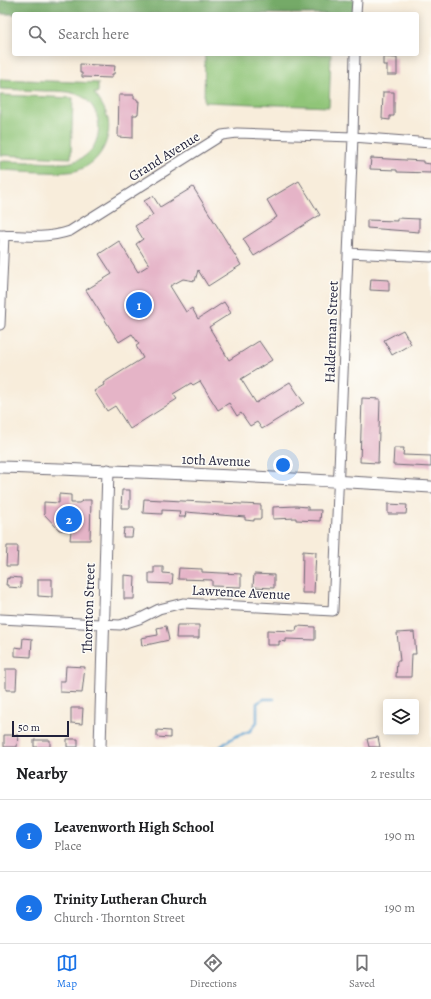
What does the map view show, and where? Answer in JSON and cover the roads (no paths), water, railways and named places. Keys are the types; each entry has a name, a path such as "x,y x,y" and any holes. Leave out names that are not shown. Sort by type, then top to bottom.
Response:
{"street":[{"path":"356,0 356,12"},
{"name":"Halderman Street","path":"333,611 353,137 355,56"},
{"name":"Grand Avenue","path":"2,235 45,237 70,231 222,135 237,132 353,137 431,143"},
{"path":"0,325 2,235"},
{"path":"348,252 431,257"},
{"name":"10th Avenue","path":"0,467 339,480 431,487"},
{"name":"Thornton Street","path":"100,747 108,470"},
{"name":"Lawrence Avenue","path":"0,619 120,626 139,620 158,609 183,602 333,611"}],"waterway":[{"path":"220,747 234,737 250,731 257,722 257,703 264,699 274,699"}],"place":[{"name":"Leavenworth High School","path":"139,305"},
{"name":"Trinity Lutheran Church","path":"69,519"}]}
